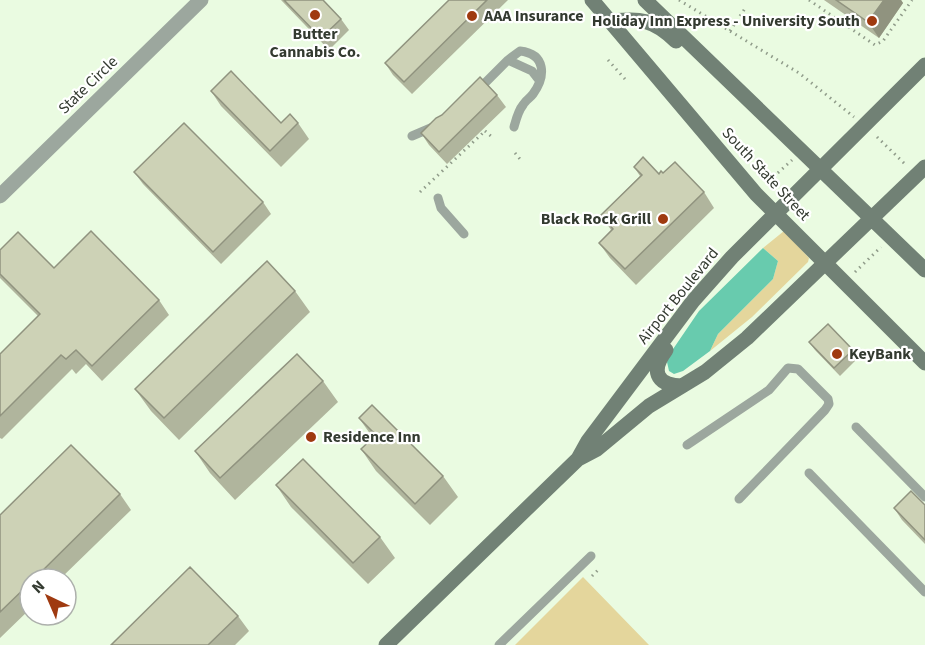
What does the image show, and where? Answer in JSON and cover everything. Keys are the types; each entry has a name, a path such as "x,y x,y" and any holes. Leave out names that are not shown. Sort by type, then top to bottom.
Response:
{"street":[{"name":"State Circle","path":"0,196 201,0"},
{"name":"South State Street","path":"592,0 756,194 925,363"},
{"path":"645,0 925,270"},
{"path":"610,21 643,20 667,32 710,72 763,114"},
{"name":"Airport Boulevard","path":"578,459 588,441 693,301 732,257 925,65"},
{"name":"Airport Boulevard","path":"386,645 578,459 597,449 649,406 705,372 747,338 925,167"},
{"path":"682,386 666,384 659,378 656,368 659,359 687,321 693,301"}],"lane":[{"path":"470,98 508,60 520,51 531,52 539,58 542,69 534,93 523,104 514,128"},
{"path":"508,60 532,71 539,80"},
{"path":"412,136 446,122"},
{"path":"438,198 441,207 464,234"},
{"path":"687,445 769,390 788,368 798,369 828,399 829,404 825,410 739,499"},
{"path":"856,427 925,497"},
{"path":"809,473 925,592"},
{"path":"499,645 591,556"}],"path":[{"path":"679,0 799,73 855,118"},
{"path":"809,0 875,45 883,41 912,0"},
{"path":"730,31 746,7"},
{"path":"608,60 625,78"},
{"path":"420,192 484,130 492,137"},
{"path":"877,137 906,165"},
{"path":"515,153 520,159"},
{"path":"769,181 795,157"},
{"path":"854,274 882,246"},
{"path":"592,576 600,568"}],"shaded area":[{"path":"784,231 809,258 808,262 752,317 710,351 718,334 773,279 778,261 763,248"},
{"path":"583,577 649,645 515,645"}],"water":[{"path":"763,248 778,261 773,279 718,334 710,351 683,371 674,374 669,371 667,362 669,355 699,311"}],"building":[{"name":"Butter Cannabis Co.","path":"284,0 323,0 341,19 321,38"},
{"path":"449,0 487,0 404,82 385,63"},
{"path":"836,0 884,0 868,22"},
{"path":"231,71 281,123 290,114 298,123 270,151 211,91"},
{"path":"480,77 497,95 439,152 421,133"},
{"path":"184,123 263,202 213,252 134,172"},
{"name":"Black Rock Grill","path":"643,157 659,174 675,162 704,192 625,269 599,243 613,229 601,215 642,175 634,167"},
{"path":"91,231 159,300 92,366 76,350 66,359 61,355 0,416 0,354 40,314 0,274 0,250 18,232 54,268"},
{"path":"267,261 295,291 164,418 135,389"},
{"name":"KeyBank","path":"828,324 853,350 834,368 809,342"},
{"path":"297,354 323,381 220,478 195,451"},
{"path":"372,405 443,476 415,504 361,449 376,435 359,418"},
{"path":"71,445 120,494 46,567 18,567 18,595 0,612 0,515"},
{"path":"303,459 380,537 353,563 276,485"},
{"path":"911,491 925,505 925,540 894,508"},
{"path":"190,567 238,616 208,645 111,645"}],"place":[{"name":"Butter Cannabis Co.","path":"315,15"},
{"name":"AAA Insurance","path":"472,16"},
{"name":"Holiday Inn Express - University South","path":"872,21"},
{"name":"Black Rock Grill","path":"663,219"},
{"name":"KeyBank","path":"837,354"},
{"name":"Residence Inn","path":"311,437"}]}
